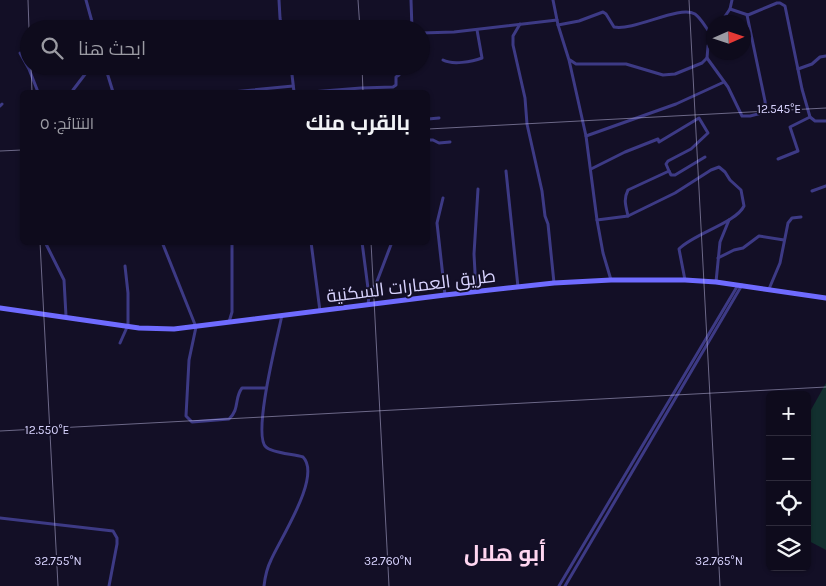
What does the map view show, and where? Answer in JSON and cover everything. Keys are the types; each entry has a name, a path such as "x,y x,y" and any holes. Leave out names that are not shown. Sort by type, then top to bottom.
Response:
{"main road":[{"name":"طريق العمارات السكنية","path":"0,308 139,328 158,329 196,327 554,283 612,280 716,282 826,298"}],"street":[{"path":"86,0 92,20"},
{"path":"279,0 280,20"},
{"path":"411,0 412,20"},
{"path":"553,0 586,136 597,220 603,253 612,280"},
{"path":"726,15 730,9 732,0"},
{"path":"730,9 747,15 778,3 785,6 810,117 815,121 826,121"},
{"path":"558,25 579,21 603,12 614,27 629,27 674,14 689,12 698,17 706,26"},
{"path":"430,33 477,30 557,20"},
{"path":"520,24 513,36 513,45 525,98 527,124 548,224 554,283"},
{"path":"443,60 453,62 482,58 477,30"},
{"path":"708,60 724,82 742,116 766,112 751,34"},
{"path":"798,69 812,64 820,57 826,56"},
{"path":"569,60 576,64 626,64 663,75 675,74 702,63 706,59"},
{"path":"31,75 37,90"},
{"path":"73,90 84,75"},
{"path":"108,75 112,90"},
{"path":"292,75 294,90"},
{"path":"336,90 394,87 395,78 399,75"},
{"path":"586,136 676,104 724,82"},
{"path":"252,90 293,86"},
{"path":"778,159 798,151 790,127 810,117"},
{"path":"430,120 439,118"},
{"path":"591,169 637,146 658,139 659,142 700,118 708,133 691,149 666,164 669,171 675,175 705,157"},
{"path":"430,141 439,143 450,142"},
{"path":"597,220 628,216 674,193 719,166 741,190 744,206 742,211 730,219 709,229 679,249 685,280"},
{"path":"506,171 518,287"},
{"path":"628,216 624,203 628,190 669,171"},
{"path":"812,190 826,186"},
{"path":"476,292 474,254 478,189"},
{"path":"443,198 438,223 445,295"},
{"path":"769,289 780,263 790,220 801,217"},
{"path":"716,282 721,236 730,219"},
{"path":"718,258 743,248 759,236 784,240"},
{"path":"46,245 64,280 66,316"},
{"path":"163,245 196,327 189,360 186,416 189,421 229,419 236,409 238,392 242,388 266,388"},
{"path":"229,322 232,312 232,245"},
{"path":"311,245 320,311"},
{"path":"362,245 369,296 368,305"},
{"path":"369,296 376,284 391,245"},
{"path":"120,343 128,325 128,293 125,266"},
{"path":"560,586 740,285"},
{"path":"565,586 740,285"},
{"path":"264,586 270,561 302,497 308,473 307,463 302,457 268,449 263,443 261,427 266,388 282,316"},
{"path":"0,518 113,531 117,538 117,544 109,586"}],"green space":[{"path":"826,383 826,550 811,542 811,410"}],"district":[{"name":"أبو هلال","path":"505,553"}]}
